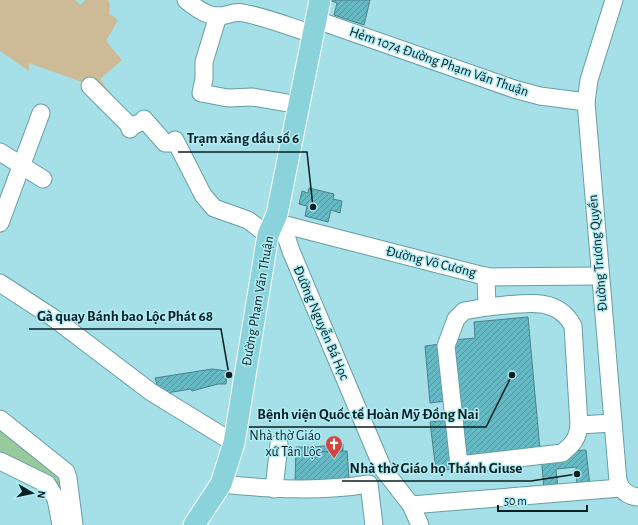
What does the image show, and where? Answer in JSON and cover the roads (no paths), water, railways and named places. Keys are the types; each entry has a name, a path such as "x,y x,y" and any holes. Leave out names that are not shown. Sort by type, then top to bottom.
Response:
{"main road":[{"name":"Đường Phạm Văn Thuận","path":"194,525 221,484 234,443 277,214 317,18"}],"street":[{"path":"187,0 198,9 218,16 204,62 204,78 201,93 228,98 253,96 299,105"},
{"name":"Đường Trương Quyền","path":"614,0 589,80 586,102 618,481 620,488"},
{"name":"Hẻm 1074 Đường Phạm Văn Thuận","path":"218,16 229,13 243,13 317,18 514,89 540,96 586,102"},
{"path":"90,86 129,125 130,129 133,125 144,122 144,119 165,143 174,143 174,140 203,195 214,208 275,229"},
{"path":"0,222 41,113"},
{"path":"0,152 43,179"},
{"name":"Đường Võ Cương","path":"275,229 486,276 600,276"},
{"name":"Đường Nguyễn Bá Học","path":"275,229 291,251 374,449 377,481 411,505 420,525"},
{"path":"486,276 487,307"},
{"path":"0,283 55,319 151,392 234,443"},
{"path":"545,303 557,308 567,316 572,326 579,425 578,436 573,445 562,453 459,465 446,346 456,319 464,311 487,307 545,303"},
{"path":"0,419 63,468 68,478 74,525"},
{"path":"579,425 613,423"},
{"path":"274,489 279,444"},
{"path":"31,477 46,456"},
{"path":"0,461 47,484 52,491 58,507 61,525"},
{"path":"221,484 274,489 352,486 377,481 374,525"},
{"path":"411,505 620,488 626,493 638,497"}],"place":[{"name":"Trạm xăng dầu số 6","path":"313,207"},
{"name":"Gà quay Bánh bao Lộc Phát 68","path":"229,375"},
{"name":"Bệnh viện Quốc tế Hoàn Mỹ Đồng Nai","path":"512,375"},
{"name":"Nhà thờ Giáo xứ Tân Lộc","path":"334,459"},
{"name":"Nhà thờ Giáo họ Thánh Giuse","path":"577,474"}]}
